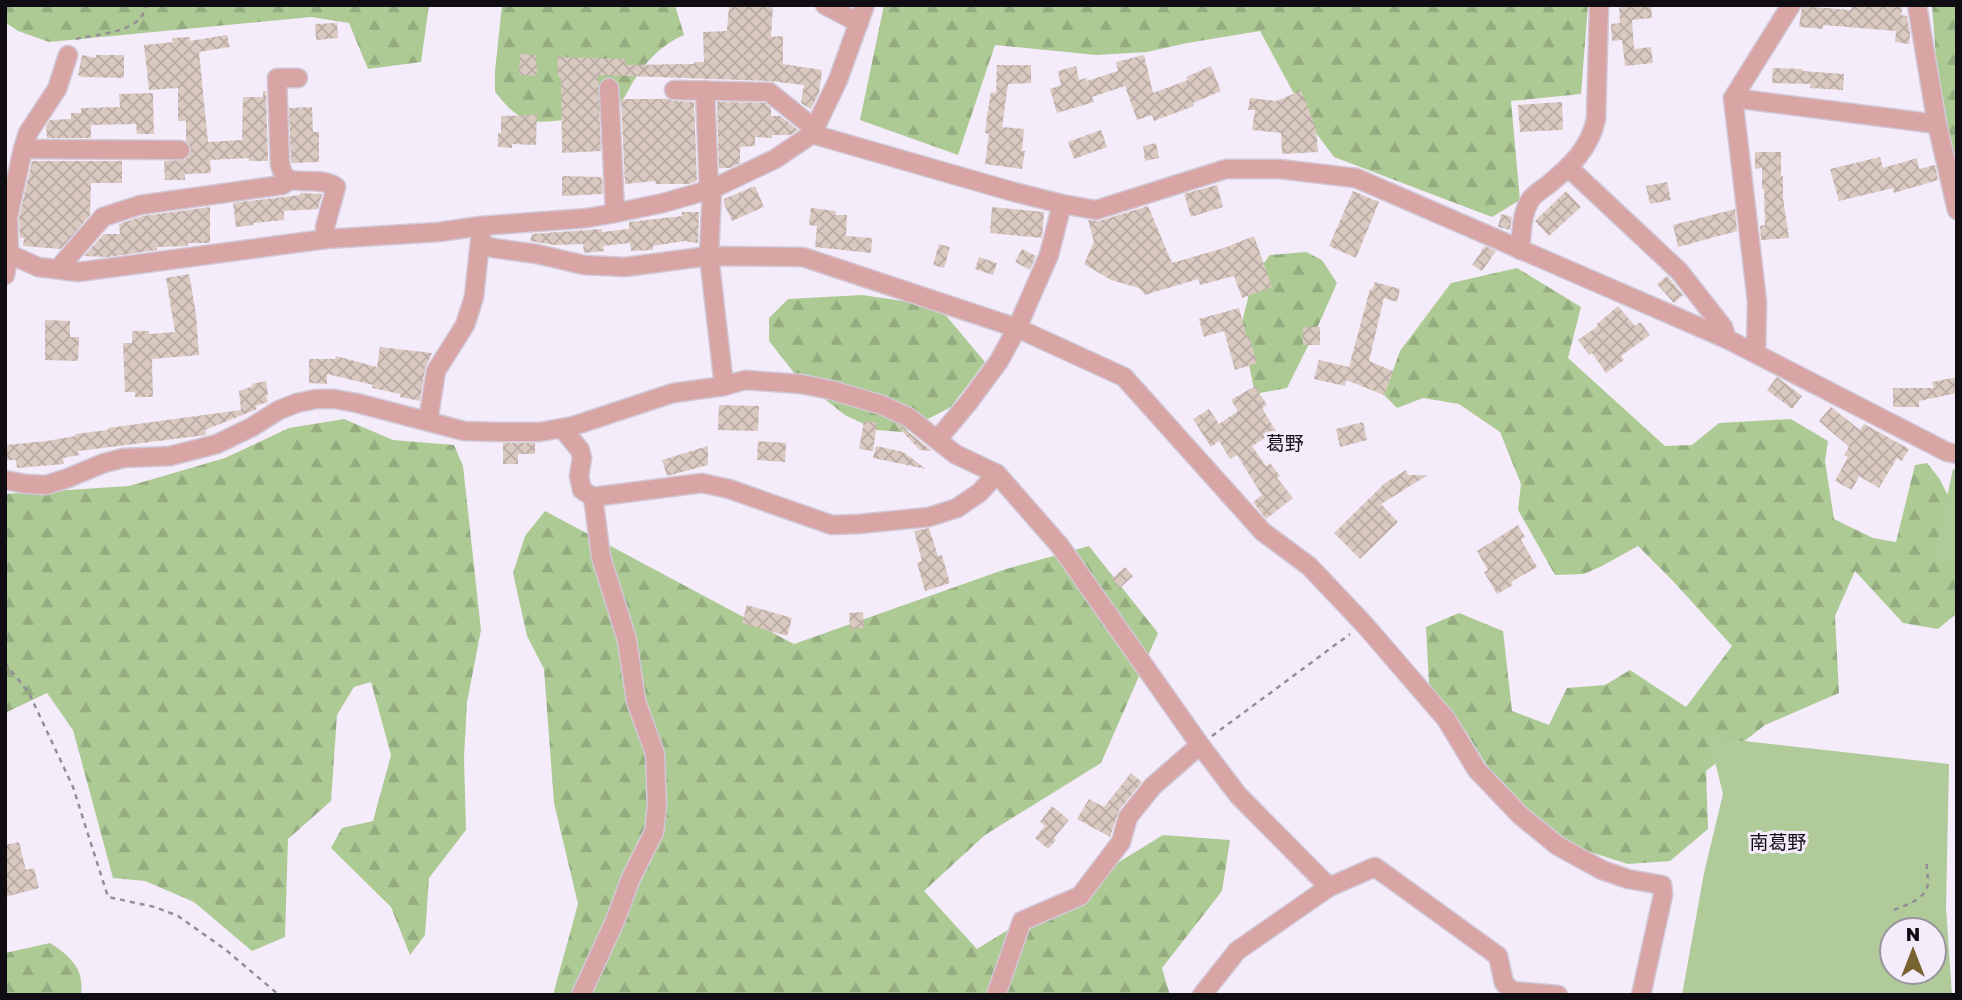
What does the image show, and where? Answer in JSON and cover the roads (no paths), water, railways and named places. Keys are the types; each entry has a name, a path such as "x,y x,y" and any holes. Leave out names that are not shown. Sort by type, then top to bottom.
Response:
{"street":[{"path":"825,5 859,23"},
{"path":"7,253 38,267 78,272 326,239 439,232 481,235 663,203 711,189 775,159 814,132 838,80 865,5"},
{"path":"1520,250 1523,216 1530,199 1569,168 1593,134 1596,119 1599,5"},
{"path":"1756,353 1758,301 1733,98 1791,5"},
{"path":"1917,5 1937,124 1957,210"},
{"path":"5,275 8,217 27,134 57,89 68,55"},
{"path":"298,78 277,78 280,165 284,176 290,180 329,181 336,187 325,227 326,239"},
{"path":"609,88 615,213"},
{"path":"674,90 769,92 814,132 1014,192 1096,210 1226,169 1279,169 1356,178 1727,339 1947,452 1957,454"},
{"path":"705,90 711,189 709,256 724,386"},
{"path":"1733,98 1937,124"},
{"path":"23,149 180,150"},
{"path":"1569,168 1679,271 1723,327 1727,339"},
{"path":"58,269 103,217 140,205 282,185 290,180"},
{"path":"937,440 999,361 1049,255 1062,204"},
{"path":"481,235 493,248 537,254 584,265 625,267 709,256 803,257 1017,327 1125,377 1263,532 1309,566 1364,624 1446,719 1478,770 1520,815 1558,846 1602,870 1662,886 1663,895 1641,995"},
{"path":"428,421 436,371 465,325 474,297 481,235"},
{"path":"5,480 46,485 124,458 170,456 217,444 279,410 316,399 357,403 464,430 540,432 562,428 673,393 724,386 745,380 771,380 831,390 908,417 955,454 998,474 1060,546 1238,795 1329,887"},
{"path":"562,428 580,450 582,458 579,476 582,490 593,497 702,483 742,494 832,526 929,517 957,508 979,493 998,474"},
{"path":"581,995 615,921 631,878 654,832 657,806 655,754 636,701 627,640 601,557 593,497"},
{"path":"996,995 1022,921 1080,896 1121,842 1128,817 1153,786 1200,745"},
{"path":"1202,995 1237,951 1329,887 1375,867 1498,956 1504,984 1512,991 1558,995"}],"district":[{"name":"葛野","path":"1285,443"},
{"name":"南葛野","path":"1778,842"}]}
